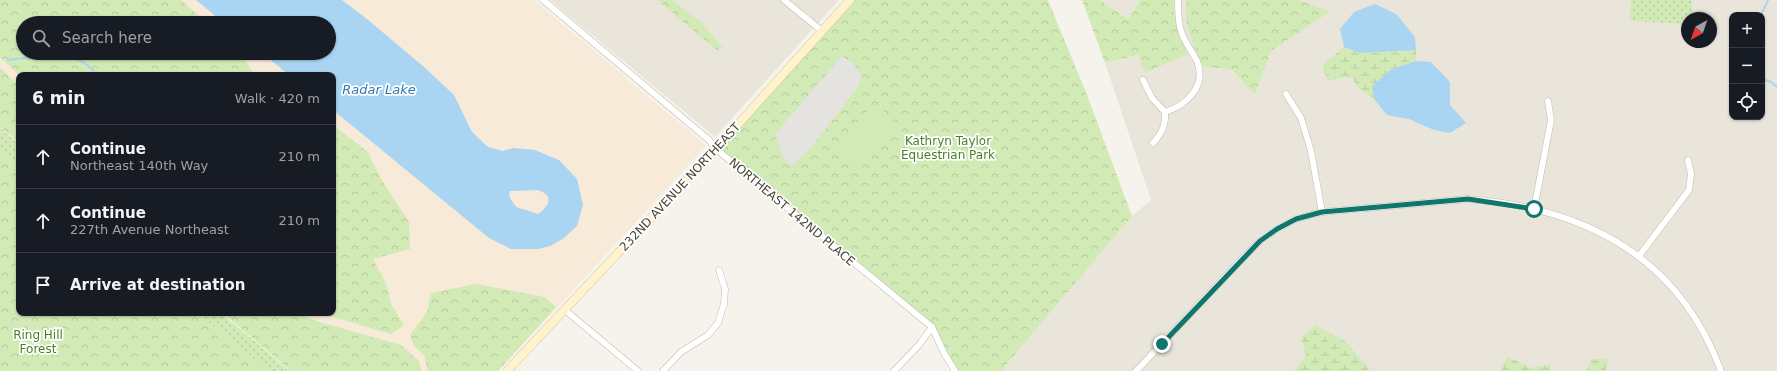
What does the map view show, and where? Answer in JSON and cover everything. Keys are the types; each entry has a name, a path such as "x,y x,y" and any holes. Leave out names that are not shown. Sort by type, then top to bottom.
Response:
{"street":[{"name":"NORTHEAST 142ND PLACE","path":"543,0 709,140 716,149 932,327 944,353 955,371"},
{"path":"784,0 822,31"},
{"name":"232ND AVENUE NORTHEAST","path":"506,371 716,149 850,0"},
{"path":"1165,112 1176,109 1190,98 1199,83 1198,63 1181,32 1178,13 1178,0"},
{"path":"1143,80 1152,98 1165,112 1165,123 1160,134 1153,143"},
{"path":"1286,94 1301,118 1311,151 1322,212"},
{"path":"1534,209 1551,120 1548,101"},
{"path":"1639,256 1689,190 1691,174 1688,160"},
{"path":"1136,371 1260,241 1277,229 1296,219 1322,212 1468,199 1534,209 1561,216 1591,228 1639,256 1662,277 1688,307 1712,348 1721,371"},
{"path":"663,371 681,352 708,335 718,322 724,304 725,289 719,270"},
{"path":"565,310 638,371"},
{"path":"894,371 919,345 932,327"}],"shaded area":[{"path":"0,0 534,0 706,146 498,371 291,371 227,316 336,316 336,72 16,72 16,141 0,128"},
{"path":"550,0 839,0 715,137"},
{"path":"1099,0 1140,0 1128,19"},
{"path":"1173,0 1187,0 1204,67 1231,69 1255,95 1271,51 1330,11 1297,0 1777,0 1777,371 1001,371 1132,216 1151,200 1105,63 1139,55 1145,73 1187,54 1175,21"},
{"path":"842,56 854,64 862,76 858,87 810,149 792,166 784,159 775,134"}],"green space":[{"path":"0,0 181,0 199,16 16,16 16,60 245,60 254,72 16,72 0,57"},
{"path":"657,0 672,0 701,22 723,48 718,51"},
{"name":"Kathryn Taylor Equestrian Park","path":"850,0 1048,0 1087,95 1132,216 1001,371 955,371 932,327 716,149"},
{"path":"1082,0 1099,0 1128,19 1140,0 1173,0 1175,21 1188,54 1145,73 1138,55 1105,63"},
{"path":"1187,0 1297,0 1331,11 1271,51 1255,95 1231,69 1204,67 1190,35 1186,18"},
{"path":"1631,0 1691,0 1693,12 1681,12 1681,24 1630,21"},
{"path":"1344,47 1360,53 1416,50 1416,61 1392,69 1373,86 1374,99 1358,88 1352,77 1328,80 1322,66"},
{"path":"0,68 16,83 16,140 0,127"},
{"path":"874,103 897,123 858,169 835,149"},
{"path":"336,127 367,151 381,179 409,222 410,249 373,259 386,283 391,304 404,325 391,334 330,316 336,316"},
{"path":"0,128 16,141 16,165 0,152"},
{"name":"Ring Hill Forest","path":"0,152 16,165 16,316 202,316 269,371 0,371"},
{"path":"476,284 544,297 556,307 498,371 428,371 424,355 414,346 410,335 427,312 431,293"},
{"path":"202,316 225,316 290,371 269,371"},
{"path":"227,316 304,316 316,321 401,345 418,360 422,371 291,371"},
{"path":"1315,325 1345,341 1369,368 1367,371 1296,371 1295,369 1306,356 1301,337"},
{"path":"1508,357 1531,368 1551,364 1551,371 1502,371 1502,364"},
{"path":"1592,359 1609,359 1605,371 1586,371"}],"water":[{"name":"Radar Lake","path":"196,0 342,0 424,67 454,95 472,132 488,147 503,151 513,148 535,150 559,160 577,179 583,205 577,226 564,238 550,246 538,249 511,249 489,238 336,112 336,72 285,72 271,60 336,60 336,16 215,16","holes":["538,190 547,195 547,204 538,214 516,207 509,196 510,191"]},
{"path":"1375,4 1396,14 1415,37 1416,50 1360,53 1344,47 1340,29 1354,12"},
{"path":"1416,61 1431,62 1450,82 1450,105 1466,123 1450,133 1434,130 1409,119 1387,115 1374,99 1372,86 1392,69"}],"waterway":[{"path":"1762,12 1768,0"},
{"path":"8,60 16,59"},
{"path":"78,60 94,72"},
{"path":"1765,80 1771,82 1777,87"}],"route":[{"path":"1162,344 1260,241 1277,229 1296,219 1322,212 1468,199 1534,209"}]}
